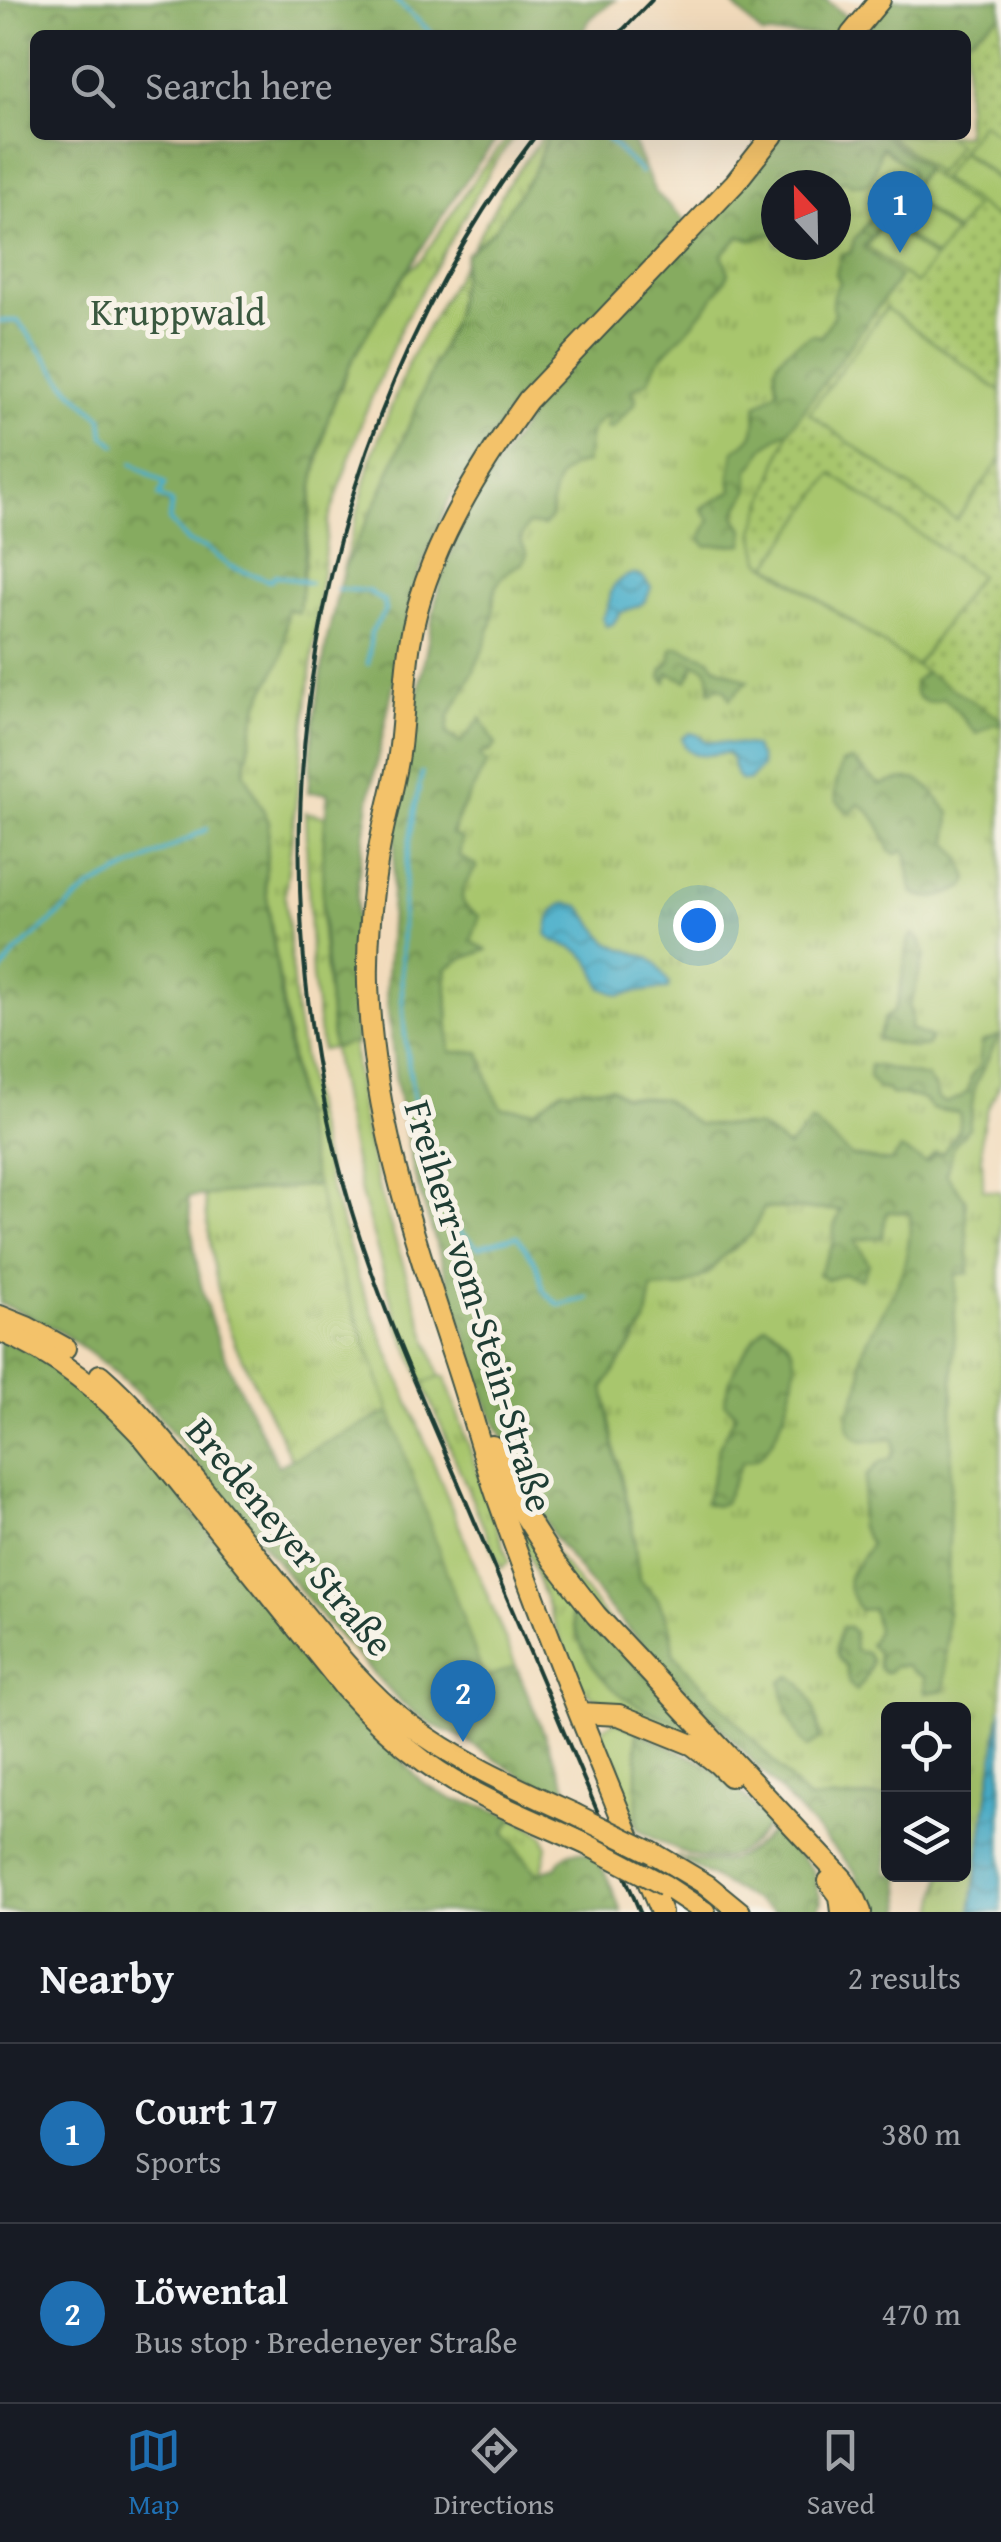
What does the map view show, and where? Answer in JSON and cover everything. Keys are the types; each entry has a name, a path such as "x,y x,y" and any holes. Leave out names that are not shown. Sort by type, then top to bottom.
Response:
{"main road":[{"path":"855,30 880,0"},
{"name":"Freiherr-vom-Stein-Straße","path":"660,1912 498,1500 395,1172 373,1054 368,983 370,920 398,757 410,643 433,564 456,516 528,400 735,182 769,140"},
{"name":"Bredeneyer Straße","path":"0,1316 61,1345 122,1394 326,1641 408,1724 508,1784 653,1853 707,1884 740,1912"},
{"name":"Bredeneyer Straße","path":"0,1331 54,1357 111,1402 345,1688 397,1741 476,1793 584,1843 664,1885 705,1912"},
{"path":"470,1408 522,1511 554,1562 596,1615 843,1878 860,1912"},
{"path":"580,1713 619,1714 693,1745 718,1764 831,1883 840,1896 842,1912"}],"green space":[{"name":"Kruppwald","path":"0,0 615,0 591,18 583,30 30,30 30,140 496,140 375,321 336,396 322,440 313,489 299,613 287,609 283,655 258,705 244,771 269,822 265,883 289,1054 317,1185 188,1197 200,1279 213,1326 278,1466 391,1411 484,1677 516,1666 570,1796 523,1777 400,1702 323,1619 137,1392 63,1334 0,1304"},
{"path":"729,0 826,0 849,18 841,30 757,30"},
{"path":"891,0 1001,0 1001,15 971,36 971,30 866,30"},
{"path":"1001,15 1001,719 760,560 754,531 788,432 900,277 863,247 925,168 889,140 971,140 971,36"},
{"path":"982,122 1001,137 1001,180 961,150"},
{"path":"506,140 511,140 403,323 363,418 328,522 285,896 296,1015 313,1113 300,1116 265,883 269,822 244,772 258,705 283,655 287,609 299,612 314,482 329,415 357,348"},
{"path":"540,140 546,140 533,175 494,230 471,250 506,187"},
{"path":"546,140 632,140 655,192 686,221 517,400 450,498 414,586 370,795 358,879 353,968 357,1044 333,1048 323,889 328,793 308,792 327,639 343,570 382,490 453,320 466,254 494,230 532,175"},
{"path":"776,140 891,140 925,168 863,247 900,276 788,432 764,447 749,469 749,490 735,514 744,529 744,544 706,546 700,539 710,520 701,508 732,491 734,451 752,436 757,405 778,390 775,370 780,357 813,334 821,337 835,313 833,297 840,282 836,274 840,260 851,260 854,240 875,213 886,210 912,175 910,169 882,147 868,184 851,185 851,170 761,170 761,237 753,240 740,236 722,254 729,273 715,296 660,359 649,381 631,390 635,404 611,429 606,427 609,417 604,416 593,428 586,463 568,469 557,482 551,518 543,526 528,524 520,539 527,554 522,564 505,574 497,586 484,647 449,716 447,734 460,743 481,718 496,745 479,756 487,763 451,834 462,839 459,856 477,866 464,887 462,900 480,916 471,941 487,950 446,969 450,1052 480,1052 502,1108 536,1110 562,1090 611,1087 623,1096 663,1099 697,1124 760,1127 788,1147 812,1121 851,1156 891,1162 901,1149 926,1163 935,1152 943,1153 956,1134 959,1113 932,1109 924,1100 877,1088 869,1077 870,1065 927,1077 938,1099 946,1103 968,1091 979,1065 982,1042 999,1036 975,1085 969,1128 954,1145 946,1174 965,1199 969,1273 956,1275 945,1690 925,1693 924,1677 907,1665 883,1672 877,1652 869,1645 877,1631 873,1609 859,1610 849,1587 850,1574 870,1544 859,1525 866,1476 880,1462 889,1460 894,1440 857,1439 850,1430 849,1416 861,1378 863,1352 904,1265 910,1212 887,1212 882,1237 855,1240 869,1264 861,1280 844,1274 827,1280 818,1274 833,1245 834,1226 841,1210 764,1208 751,1235 722,1257 709,1273 682,1287 652,1289 646,1323 604,1387 632,1524 639,1580 658,1599 671,1630 673,1653 808,1800 881,1796 881,1882 901,1882 903,1912 871,1912 854,1870 608,1607 554,1537 489,1410 415,1177 396,1084 386,992 398,795 440,580 470,505 542,397"},
{"path":"874,140 889,140 925,168 900,276 789,431 760,561 1001,719 1001,1080 986,1112 982,1145 983,1190 1001,1192 1001,1708 971,1912 936,1912 941,1882 971,1882 971,1702 881,1702 881,1796 808,1800 673,1653 671,1630 658,1599 639,1580 632,1524 604,1387 646,1323 652,1288 682,1287 709,1273 750,1235 764,1208 923,1213 956,1275 969,1273 965,1199 504,1169 450,1053 442,872 460,815 487,763 435,724 499,561 690,287 761,214 761,260 851,260 851,170 819,170"},
{"path":"894,140 952,140 958,145 937,173"},
{"path":"961,152 1001,182 1001,209 995,217 941,178"},
{"path":"925,170 974,207 956,232 907,194"},
{"path":"905,196 954,233 936,257 887,220"},
{"path":"885,222 934,259 916,284 867,246"},
{"path":"465,261 453,319 382,490 343,570 372,456 410,359"},
{"path":"886,308 1001,392 1001,459 956,520 809,413"},
{"path":"832,474 979,575 916,666 769,565"},
{"path":"1001,619 1001,725 993,724 977,734 943,698 919,698 914,682 926,672 944,683"},
{"path":"679,647 748,681 730,699 725,689 718,687 711,692 706,668 695,664 687,681 668,673 666,682 661,677 663,669 670,662 672,648"},
{"path":"852,760 880,785 915,779 934,794 950,813 948,842 960,857 968,879 965,887 939,897 913,893 905,850 896,854 890,851 871,814 859,804 851,813 835,797 842,763"},
{"path":"305,812 325,816 322,933 333,1048 322,1050 312,977"},
{"path":"913,934 920,940 925,956 909,1006 910,1029 931,1038 927,1046 914,1048 878,1039 884,1019 898,1001"},
{"path":"353,1043 362,1117 379,1191 440,1377 423,1383 398,1324 361,1193 344,1113 333,1048"},
{"path":"313,1113 359,1280 516,1666 484,1678 331,1245 300,1116"},
{"path":"317,1185 350,1300 391,1411 292,1460 222,1310 204,1195"},
{"path":"765,1325 785,1338 794,1354 795,1370 785,1413 765,1451 742,1462 724,1503 705,1503 718,1449 736,1413 724,1403 730,1380 744,1352"},
{"path":"0,1339 32,1352 107,1407 349,1703 424,1784 454,1800 514,1817 504,1832 536,1873 557,1867 572,1853 591,1856 604,1871 621,1912 0,1912"},
{"path":"445,1377 509,1562 501,1568 423,1383"},
{"path":"504,1489 693,1727 720,1755 590,1695 576,1681"},
{"path":"580,1604 693,1727 631,1702 606,1681 585,1653 571,1616"},
{"path":"842,1627 854,1632 855,1651 867,1653 872,1662 856,1691 849,1684 846,1665 836,1653"},
{"path":"791,1676 809,1695 817,1721 820,1739 807,1748 793,1725 781,1682"},
{"path":"615,1721 637,1731 637,1829 600,1739 604,1727"},
{"path":"637,1731 707,1764 770,1824 745,1848 715,1859 687,1854 637,1829"},
{"path":"514,1817 543,1835 547,1847 542,1871 536,1873 504,1831"},
{"path":"774,1829 813,1870 821,1902 817,1912 775,1912 676,1857 708,1862 730,1860 750,1850"}],"water":[{"path":"632,574 643,577 651,587 649,594 643,603 620,613 613,624 606,626 602,618 613,588"},
{"path":"690,733 706,741 753,746 761,767 748,781 740,780 728,753 689,752 682,738"},
{"path":"567,903 580,906 607,941 656,963 669,983 668,989 620,995 602,988 587,958 547,935 554,911"},
{"path":"1001,1708 1001,1912 971,1912"}],"waterway":[{"path":"395,0 428,30"},
{"path":"608,140 641,172"},
{"path":"0,321 18,321 70,389 102,418 104,436 116,445"},
{"path":"132,463 165,484 159,496 172,503 169,520 188,542 206,548 229,566 270,581 275,575 310,583"},
{"path":"337,589 368,591 384,602 385,611 371,632 368,664"},
{"path":"422,773 406,869 401,965 408,1060 435,1183 450,1220 478,1247 517,1236 537,1265 543,1290 559,1305 588,1298"},
{"path":"0,974 16,952 90,888 207,829"}],"railway":[{"path":"623,30 652,0"},
{"path":"533,140 457,254 394,380 347,513 316,650 301,790 302,931 318,1071 363,1246 404,1356 640,1912"}],"place":[{"name":"Court 17","path":"900,253"},
{"name":"Löwental","path":"463,1742"}]}
